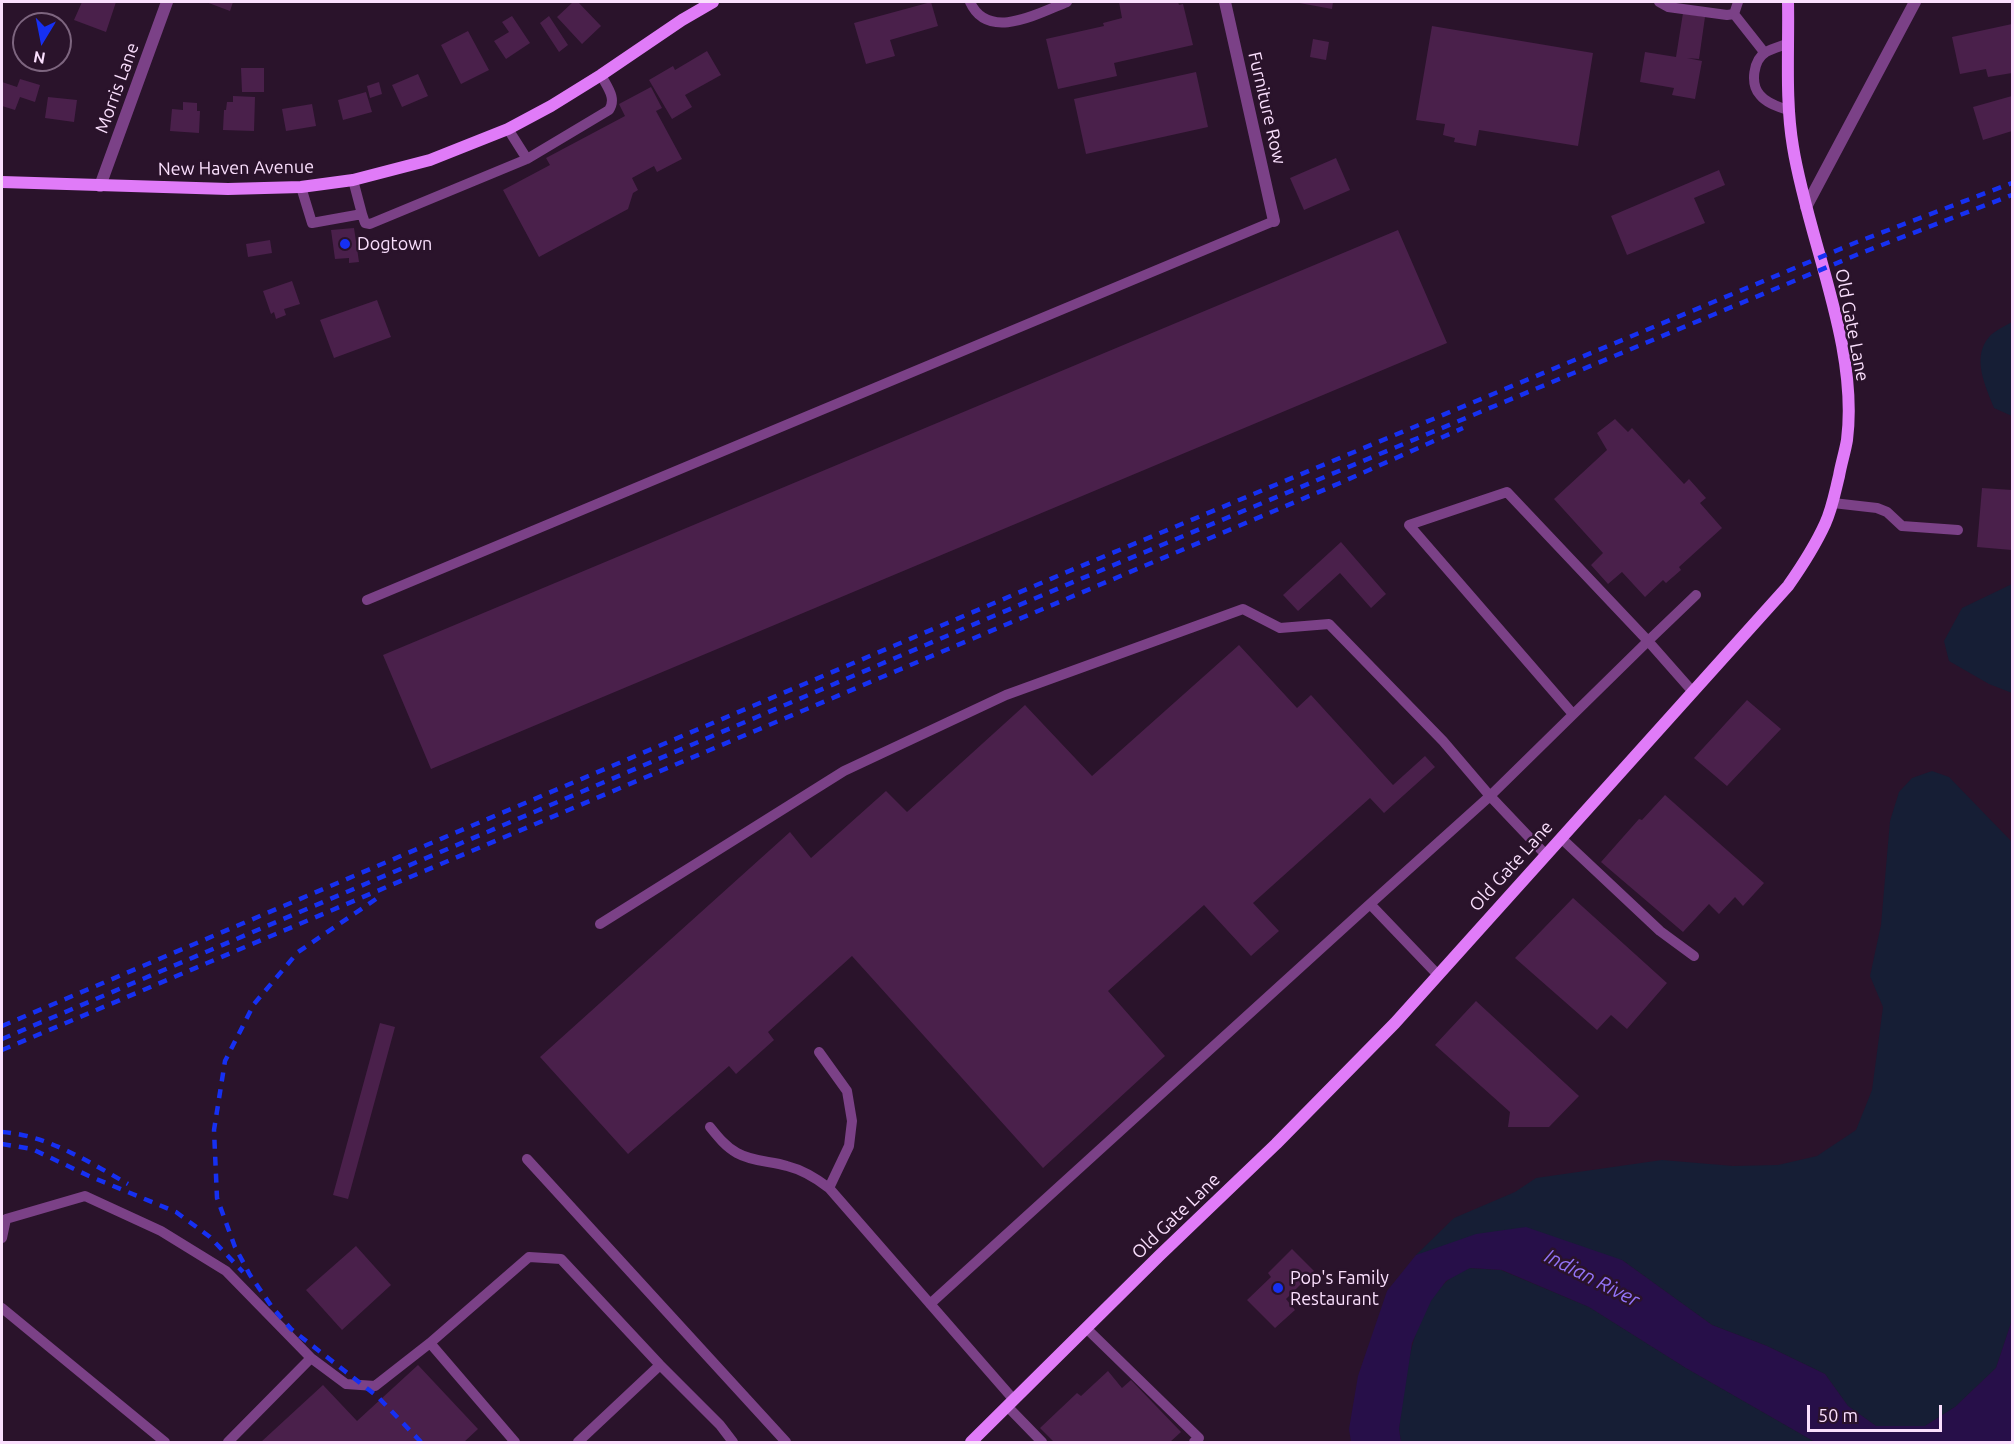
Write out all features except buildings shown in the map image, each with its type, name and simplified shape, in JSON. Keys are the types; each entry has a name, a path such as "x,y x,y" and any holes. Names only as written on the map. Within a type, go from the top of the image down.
{"main road":[{"name":"New Haven Avenue","path":"2,182 228,189 301,187 353,180 430,160 508,129 551,106 713,2"},
{"name":"Old Gate Lane","path":"970,1443 1276,1144 1395,1023 1788,586 1811,552 1827,522 1833,502 1847,440 1848,402 1846,371 1832,300 1806,207 1792,145 1788,2"}],"street":[{"name":"Morris Lane","path":"100,186 167,2"},
{"name":"Furniture Row","path":"1225,2 1275,221"},
{"path":"1806,207 1915,2"}],"lane":[{"path":"972,5 980,16 993,22 1020,21 1067,2"},
{"path":"1659,2 1668,7 1734,14"},
{"path":"1734,14 1738,2"},
{"path":"1734,14 1764,52"},
{"path":"1789,43 1764,52 1755,67 1754,81 1759,94 1768,103 1790,111"},
{"path":"353,180 364,223 370,224 527,159 609,110 612,97 601,75"},
{"path":"508,129 527,159"},
{"path":"301,187 312,223 362,214"},
{"path":"367,600 1275,221"},
{"path":"1572,713 1409,525 1508,492 1693,692"},
{"path":"1833,502 1877,508 1887,512 1902,525 1958,530"},
{"path":"930,1304 1490,796 1572,713 1696,595"},
{"path":"600,924 844,771 1006,695 1243,609 1280,628 1329,624 1443,741 1490,796 1546,855"},
{"path":"1561,838 1660,931 1694,956"},
{"path":"1370,904 1438,975"},
{"path":"819,1052 847,1091 852,1121 849,1146 829,1188"},
{"path":"710,1127 723,1142 738,1153 788,1166 813,1176 829,1188 930,1304 1042,1443"},
{"path":"527,1159 786,1443"},
{"path":"2,1238 6,1219 85,1197 161,1231 226,1271 311,1358 346,1384 375,1386 430,1343 529,1257 561,1258 660,1365 720,1425 733,1443"},
{"path":"2,1308 165,1443"},
{"path":"1086,1328 1196,1440"},
{"path":"430,1343 515,1443"},
{"path":"228,1443 311,1358"},
{"path":"578,1443 660,1365"}],"shaded area":[{"path":"2012,322 2012,416 1994,408 1984,382 1981,354 1989,337"},
{"path":"2012,584 2012,693 1989,684 1949,661 1944,641 1962,608"},
{"path":"1932,771 1949,777 2012,842 2012,1320 1996,1368 1955,1407 1925,1426 1876,1426 1848,1406 1825,1374 1767,1346 1712,1325 1622,1260 1416,1255 1454,1218 1515,1192 1536,1178 1662,1160 1733,1166 1778,1165 1817,1156 1856,1130 1872,1090 1883,1007 1870,976 1881,925 1890,821 1899,792 1912,778"},
{"path":"1469,1268 1501,1270 1589,1307 1686,1368 1815,1442 1401,1442 1399,1429 1403,1392 1411,1351 1424,1313 1434,1296 1448,1280"}],"water":[{"name":"Indian River","path":"1526,1227 1622,1260 1712,1325 1767,1346 1825,1374 1848,1406 1876,1426 1925,1426 1955,1407 1996,1368 2012,1320 2012,1442 1815,1442 1686,1368 1589,1307 1502,1270 1470,1268 1446,1281 1431,1301 1412,1343 1399,1429 1401,1442 1351,1442 1349,1429 1358,1376 1387,1291 1416,1255 1476,1234"}],"railway":[{"path":"2,1026 1074,569 1857,242 2012,183"},
{"path":"2,1039 1078,580 1861,253 2012,195"},
{"path":"2,1050 1340,483 1463,428"},
{"path":"376,899 298,952 254,1004 225,1061 214,1130 217,1198 235,1247 250,1275 272,1307 291,1329 378,1397 421,1442"},
{"path":"2,1132 19,1134 51,1144 128,1184"},
{"path":"2,1144 32,1149 89,1176 176,1212 210,1237 243,1272"}],"place":[{"name":"Dogtown","path":"345,244"},
{"name":"Pop's Family Restaurant","path":"1278,1288"}]}
